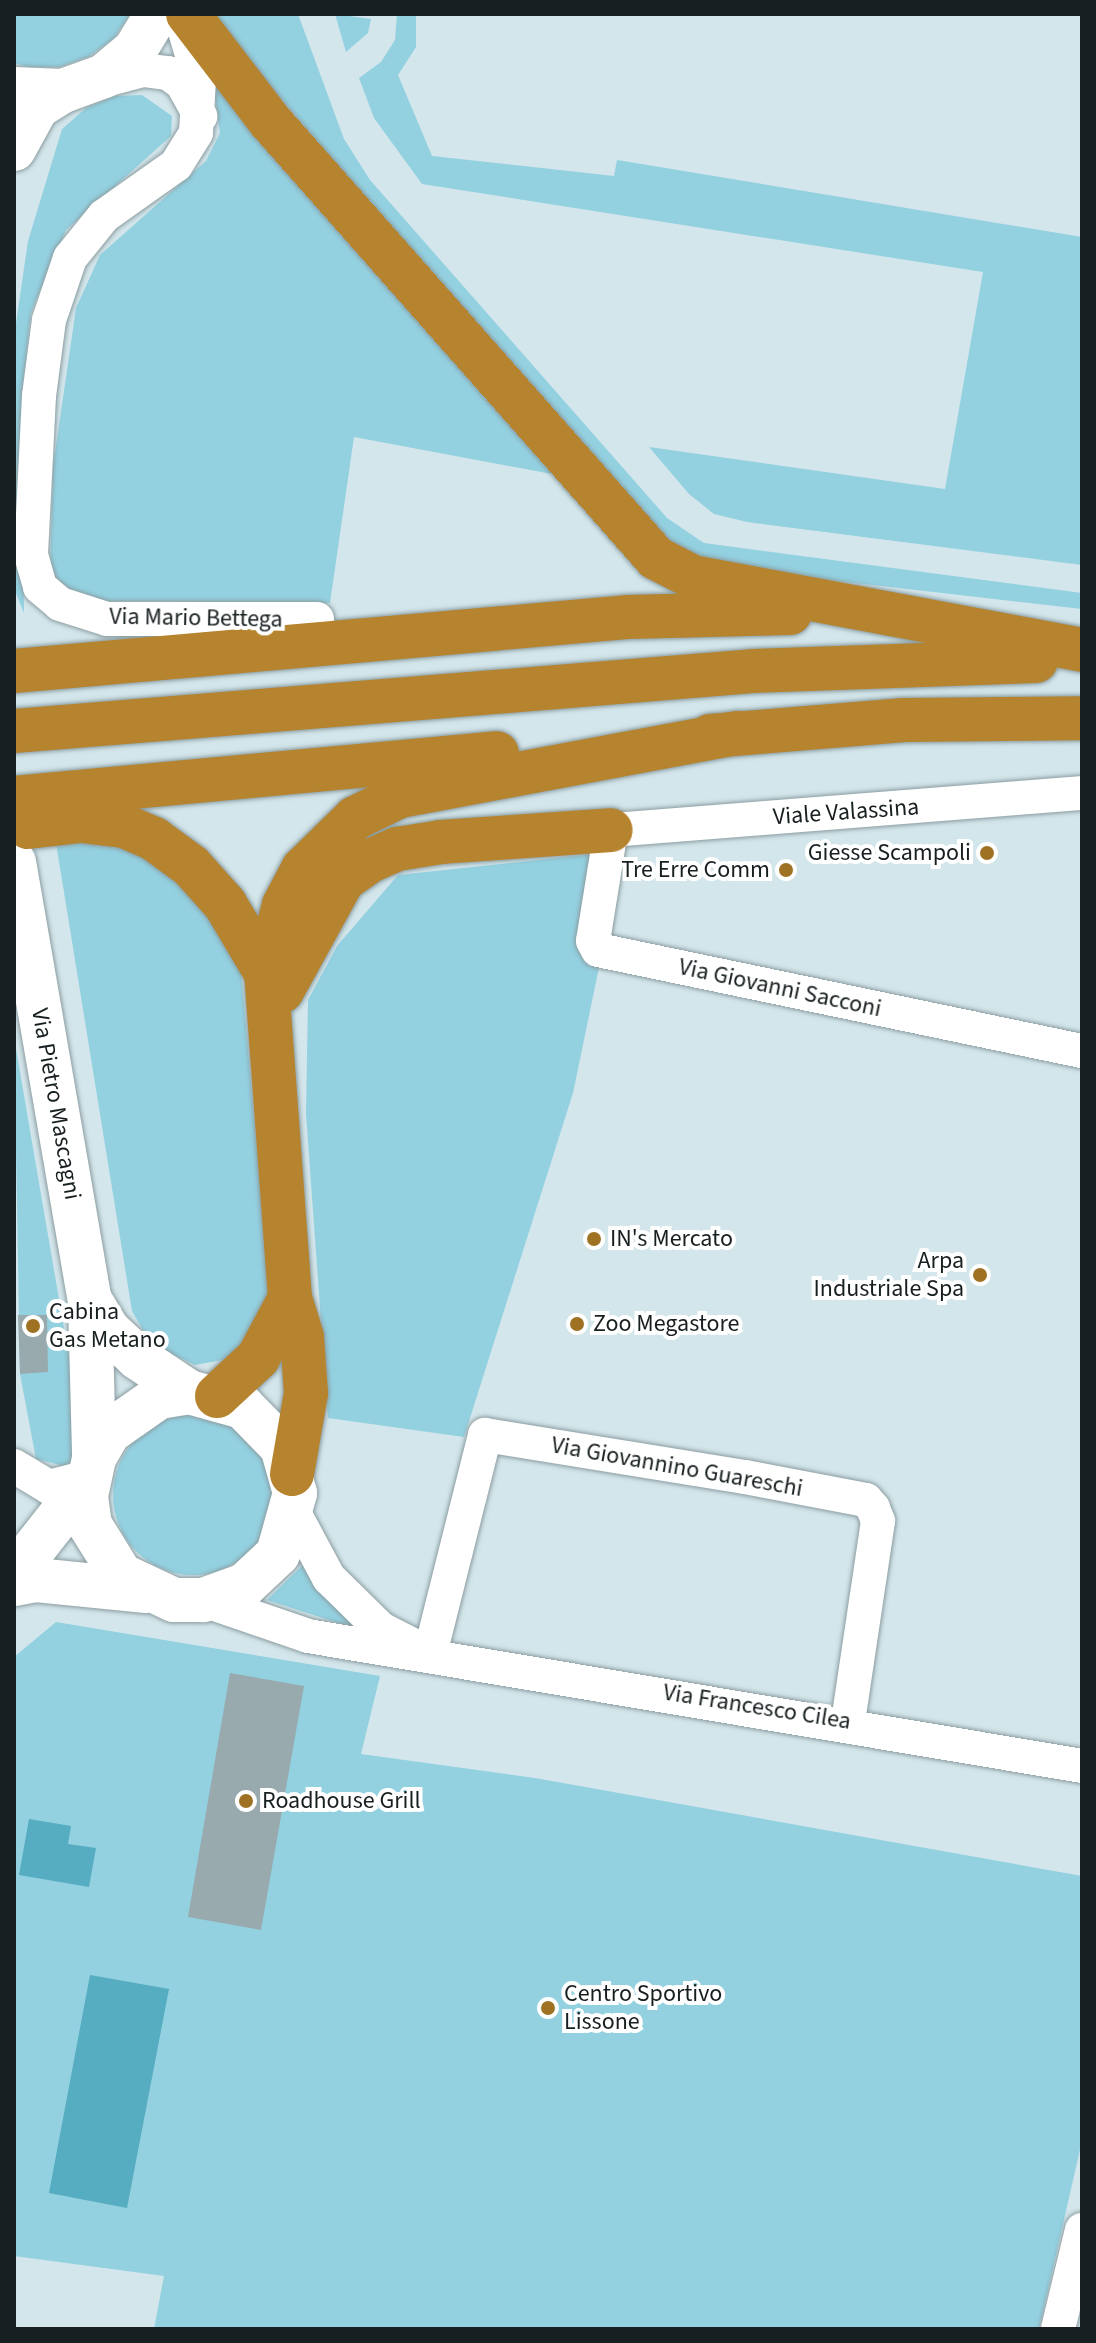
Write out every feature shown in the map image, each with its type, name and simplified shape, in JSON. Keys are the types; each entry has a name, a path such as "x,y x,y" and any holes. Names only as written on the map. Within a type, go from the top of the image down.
{"highway":[{"path":"188,14 269,120 656,558 693,577 864,612 1082,650"},
{"path":"14,671 627,617 864,612"},
{"path":"14,731 753,671 1082,659"},
{"path":"14,798 904,720 1082,718"},
{"path":"293,1493 306,1393 302,1337 290,1298 266,973 284,905 303,869 355,818 400,796 737,733"},
{"path":"14,828 81,821 124,826 154,839 191,866 225,904 266,973"},
{"path":"268,1023 310,930 343,880 370,861 397,849 441,842 611,830"},
{"path":"203,1394 258,1358 290,1298"}],"main road":[{"path":"14,149 37,107 135,50 157,14"},
{"path":"14,89 74,88"},
{"name":"Via Pietro Mascagni","path":"14,862 90,1300 89,1477 102,1552 146,1591"},
{"name":"Via Pietro Mascagni","path":"90,1300 108,1330 203,1394 266,1424 293,1493"},
{"path":"14,1574 89,1477 131,1411 203,1394"},
{"path":"14,1584 36,1580 203,1600 245,1585 263,1571 288,1533 293,1493"}],"street":[{"name":"Via Mario Bettega","path":"179,14 199,79 200,116 191,147 176,165 104,216 70,258 49,320 39,396 31,555 40,587 60,604 107,619 317,619"},
{"path":"74,88 152,69 182,83 200,116"},
{"name":"Viale Valassina","path":"611,830 1082,793"},
{"name":"Via Giovanni Sacconi","path":"611,830 593,941 598,950 1082,1051"},
{"name":"Via Giovannino Guareschi","path":"430,1654 485,1435 745,1477 866,1500 873,1508 878,1521 848,1722"},
{"path":"14,1466 49,1487 89,1477"},
{"name":"Via Francesco Cilea","path":"293,1493 329,1578 381,1629 430,1654"},
{"name":"Via Francesco Cilea","path":"203,1600 308,1636 848,1722 1082,1766"},
{"path":"1058,2329 1082,2230"}],"shaded area":[{"path":"14,14 130,14 113,39 88,57 59,67 28,67 14,63"},
{"path":"209,14 298,14 344,139 370,180 667,518 704,543 1082,593 1082,609 700,565 659,542"},
{"path":"335,14 371,19 368,33 346,52"},
{"path":"397,14 416,14 416,47 398,75 432,156 614,176 617,160 1082,237 1082,565 747,522 714,514 689,494 649,447 945,489 983,272 422,184 374,118 359,78 381,62 395,40"},
{"path":"213,82 552,474 354,437 330,603 102,601 63,588 50,573 53,467 76,308 100,255 206,161 220,133"},
{"path":"142,95 172,116 171,136 66,230 31,312 22,393 24,613 14,588 14,337 28,241 62,129 86,108 115,96"},
{"path":"81,838 126,848 176,877 215,917 241,971 271,1309 228,1359 195,1365 151,1344 132,1311 56,843"},
{"path":"604,853 621,861 573,1093 464,1437 328,1418 306,1114 308,1000 337,946 398,875"},
{"path":"14,1037 82,1433 74,1459 64,1466 36,1459 20,1374"},
{"path":"193,1415 224,1421 250,1438 267,1464 273,1495 267,1526 250,1552 224,1569 193,1575 162,1569 136,1552 119,1526 113,1495 119,1464 136,1438 162,1421"},
{"path":"308,1560 357,1629 267,1600"},
{"name":"Centro Sportivo Lissone","path":"56,1622 380,1676 361,1754 535,1778 1082,1876 1082,2141 1039,2329 154,2329 164,2276 14,2256 14,1657"},
{"path":"29,1819 71,1826 68,1844 96,1848 89,1887 19,1875"},
{"path":"90,1975 169,1989 127,2208 49,2193"}],"building":[{"path":"18,1315 47,1315 48,1372 20,1374"},
{"name":"Roadhouse Grill","path":"230,1673 304,1686 261,1930 188,1917"}],"place":[{"name":"Giesse Scampoli","path":"987,853"},
{"name":"Tre Erre Comm","path":"786,870"},
{"name":"IN's Mercato","path":"594,1239"},
{"name":"Arpa Industriale Spa","path":"980,1275"},
{"name":"Zoo Megastore","path":"577,1324"},
{"name":"Cabina Gas Metano","path":"33,1326"},
{"name":"Roadhouse Grill","path":"246,1801"},
{"name":"Centro Sportivo Lissone","path":"548,2008"}]}
